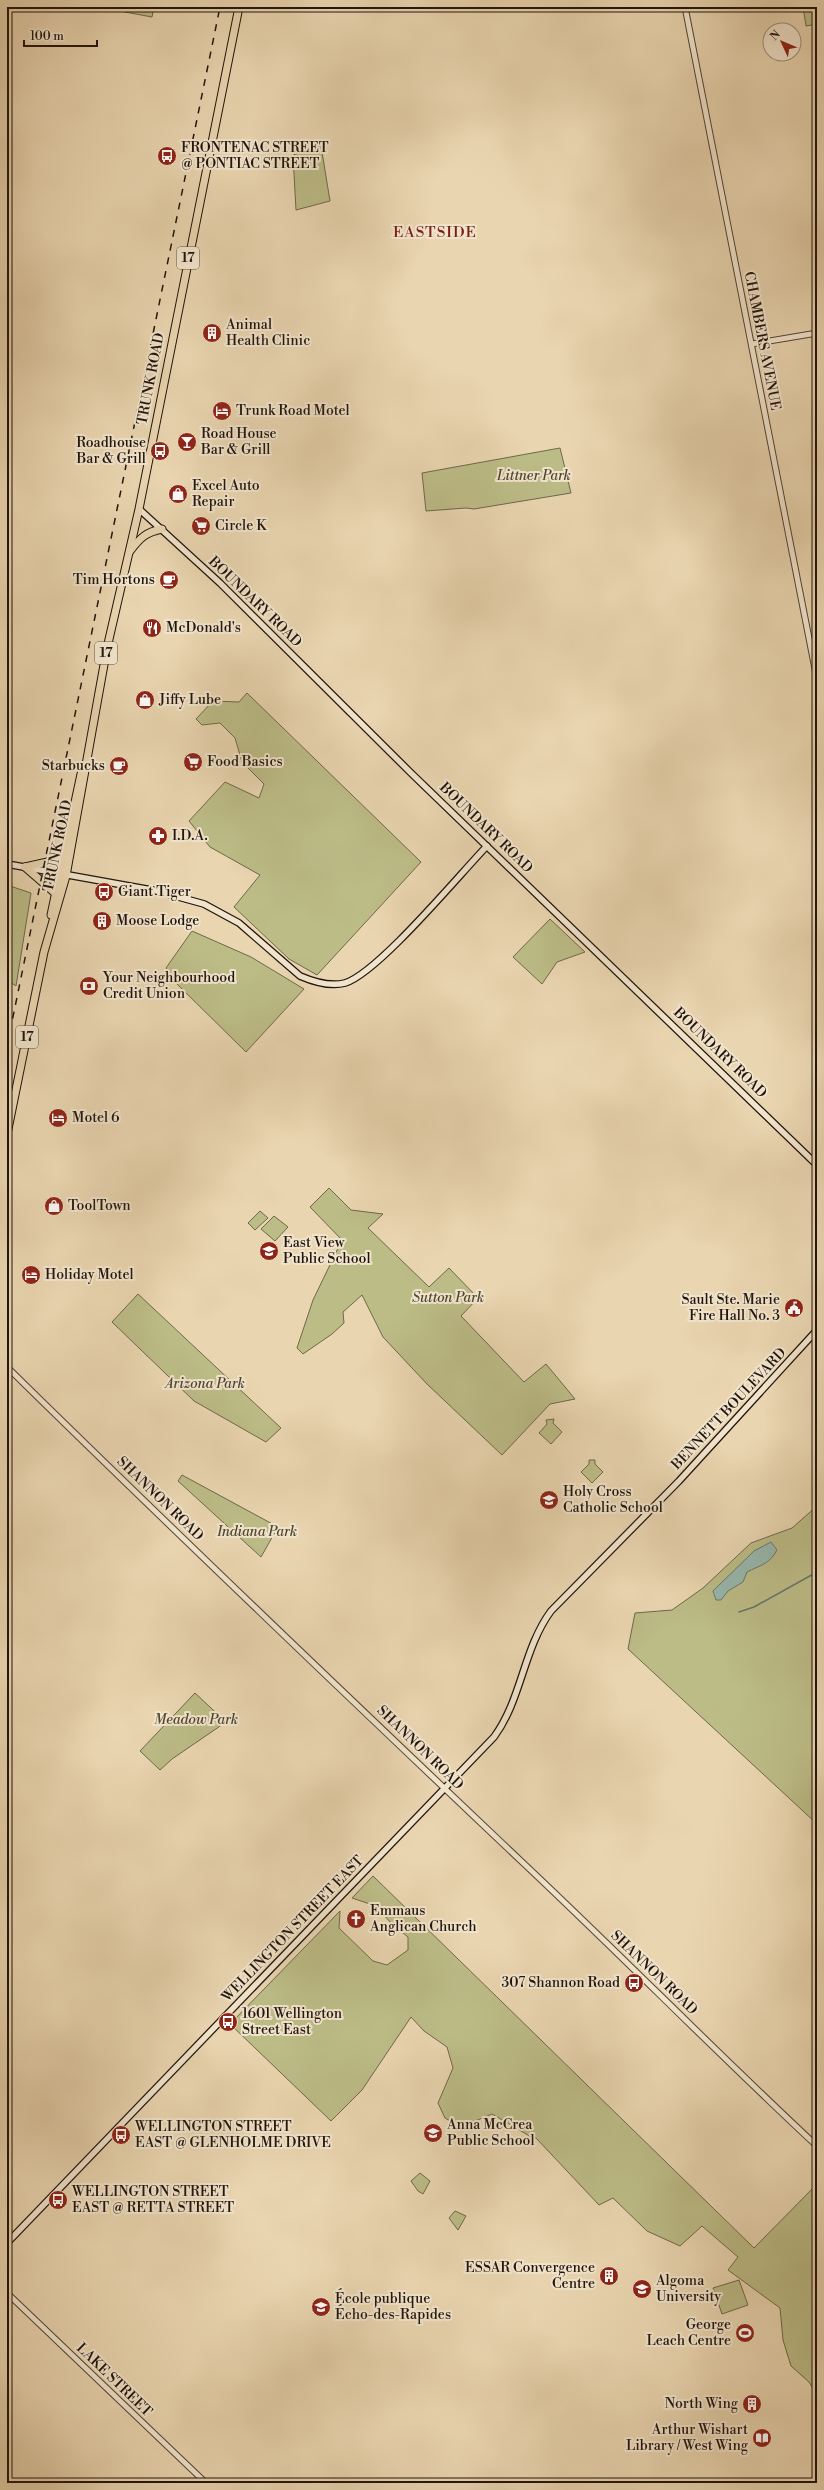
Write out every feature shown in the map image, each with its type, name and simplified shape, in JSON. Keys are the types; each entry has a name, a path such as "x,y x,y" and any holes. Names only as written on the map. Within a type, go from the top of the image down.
{"highway":[{"name":"TRUNK ROAD","path":"7,1134 47,941 63,875 107,648 139,509 239,7"},
{"path":"128,553 145,534 151,530 162,529"},
{"name":"TRUNK ROAD","path":"47,941 55,893 63,875 65,851 77,788 87,755"},
{"path":"25,867 52,862 65,851"},
{"path":"25,867 55,893"}],"main road":[{"name":"BOUNDARY ROAD","path":"139,509 162,529 817,1165"},
{"path":"7,864 157,891 204,904 239,922 300,976 312,981 337,984 356,977 368,970 487,846"},
{"name":"BENNETT BOULEVARD","path":"556,1606 678,1481 817,1330"},
{"name":"WELLINGTON STREET EAST","path":"7,2243 444,1789 502,1726 517,1694 541,1624 556,1606"}],"street":[{"name":"CHAMBERS AVENUE","path":"685,7 817,678"},
{"path":"752,344 817,333"},
{"name":"SHANNON ROAD","path":"7,1367 444,1789 527,1866 721,2056 817,2146"},
{"name":"LAKE STREET","path":"7,2293 206,2483"}],"green space":[{"path":"98,7 154,7 152,17"},
{"path":"803,7 817,7 817,24 806,26"},
{"path":"321,146 330,201 296,210 293,155"},
{"name":"Littner Park","path":"560,448 571,493 474,509 466,508 426,511 422,473"},
{"path":"247,693 421,862 317,975 289,959 234,907 260,875 210,847 189,821 225,782 259,798 264,784 242,762 235,738 220,723 202,725 196,719 213,701 239,702"},
{"path":"7,885 31,893 16,986 7,980"},
{"path":"550,919 585,952 557,962 542,984 513,957"},
{"path":"192,931 251,957 304,989 246,1052 177,984 166,968"},
{"name":"Sutton Park","path":"329,1188 351,1210 383,1214 368,1228 429,1287 449,1268 478,1298 461,1316 524,1382 546,1364 575,1399 550,1404 502,1455 427,1384 383,1337 362,1295 343,1312 344,1323 332,1334 303,1354 297,1348 313,1300 342,1240 310,1207"},
{"path":"260,1211 268,1218 255,1230 248,1223"},
{"path":"274,1216 288,1227 275,1241 261,1229"},
{"name":"Arizona Park","path":"138,1294 281,1428 266,1442 194,1401 112,1322"},
{"path":"554,1419 553,1423 562,1432 551,1444 539,1433 547,1424 546,1420"},
{"path":"589,1460 595,1460 595,1464 603,1472 592,1483 581,1472 589,1464"},
{"name":"Indiana Park","path":"182,1475 278,1527 261,1557 178,1481"},
{"path":"817,1506 817,1824 628,1649 635,1613 672,1610 703,1588 751,1543 792,1528"},
{"name":"Meadow Park","path":"195,1693 226,1722 172,1759 160,1770 140,1751"},
{"path":"373,1876 754,2248 817,2184 817,2395 809,2382 791,2366 783,2340 780,2308 728,2270 738,2257 702,2226 680,2246 647,2231 613,2198 599,2205 536,2138 533,2138 492,2114 461,2127 445,2118 438,2103 453,2068 447,2047 424,2031 411,2017 362,2090 331,2121 230,2024 340,1911 339,1928 373,1961 387,1965 408,1950 408,1937 391,1923 376,1906 352,1898"},
{"path":"420,2173 430,2181 423,2194 418,2191 411,2181"},
{"path":"455,2211 466,2216 458,2230 449,2218"},
{"path":"739,2280 748,2305 722,2314 713,2288"}],"water":[{"path":"771,1542 777,1550 771,1559 747,1572 743,1582 728,1591 721,1600 716,1600 713,1591 754,1551"}],"waterway":[{"path":"739,1612 754,1607 817,1572"}],"railway":[{"path":"7,1046 220,7"},
{"path":"7,996 10,1016"}],"place":[{"name":"FRONTENAC STREET @ PONTIAC STREET","path":"167,156"},
{"name":"Animal Health Clinic","path":"212,333"},
{"name":"Trunk Road Motel","path":"222,411"},
{"name":"Road House Bar & Grill","path":"187,442"},
{"name":"Roadhouse Bar & Grill","path":"160,451"},
{"name":"Excel Auto Repair","path":"178,494"},
{"name":"Circle K","path":"201,526"},
{"name":"Tim Hortons","path":"169,580"},
{"name":"McDonald's","path":"152,628"},
{"name":"Jiffy Lube","path":"145,700"},
{"name":"Food Basics","path":"193,762"},
{"name":"Starbucks","path":"119,766"},
{"name":"I.D.A.","path":"158,836"},
{"name":"Giant Tiger","path":"104,892"},
{"name":"Moose Lodge","path":"102,921"},
{"name":"Your Neighbourhood Credit Union","path":"89,986"},
{"name":"Motel 6","path":"58,1118"},
{"name":"ToolTown","path":"54,1206"},
{"name":"East View Public School","path":"269,1251"},
{"name":"Holiday Motel","path":"31,1275"},
{"name":"Sault Ste. Marie Fire Hall No. 3","path":"794,1308"},
{"name":"Holy Cross Catholic School","path":"549,1500"},
{"name":"Emmaus Anglican Church","path":"356,1919"},
{"name":"307 Shannon Road","path":"634,1983"},
{"name":"1601 Wellington Street East","path":"228,2022"},
{"name":"Anna McCrea Public School","path":"433,2133"},
{"name":"WELLINGTON STREET EAST @ GLENHOLME DRIVE","path":"121,2135"},
{"name":"WELLINGTON STREET EAST @ RETTA STREET","path":"58,2200"},
{"name":"ESSAR Convergence Centre","path":"609,2276"},
{"name":"Algoma University","path":"642,2289"},
{"name":"École publique Écho-des-Rapides","path":"321,2307"},
{"name":"George Leach Centre","path":"745,2333"},
{"name":"North Wing","path":"752,2404"},
{"name":"Arthur Wishart Library / West Wing","path":"762,2438"}],"district":[{"name":"EASTSIDE","path":"435,232"}]}
